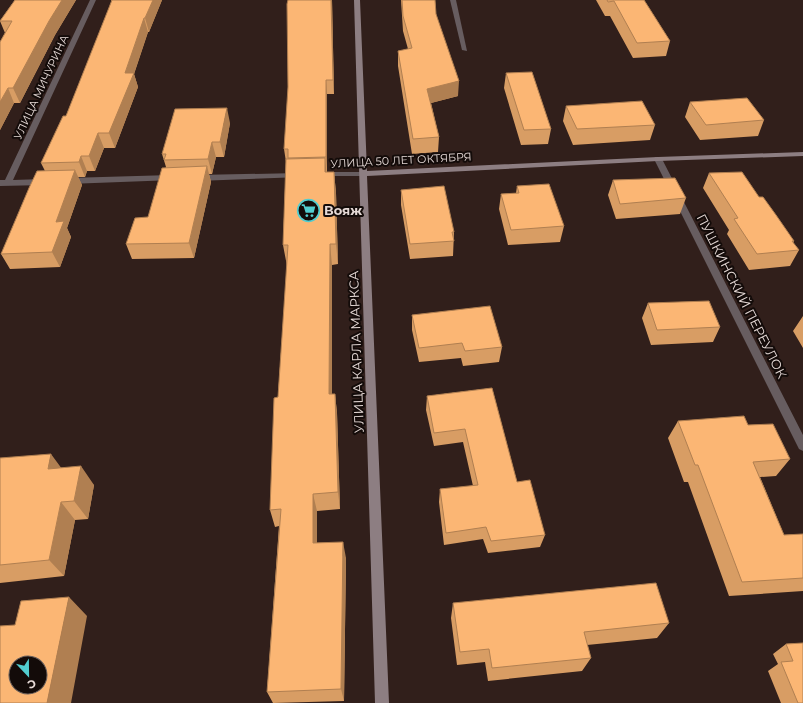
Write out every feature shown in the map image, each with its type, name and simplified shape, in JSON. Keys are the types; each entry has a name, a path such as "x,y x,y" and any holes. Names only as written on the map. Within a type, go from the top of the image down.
{"main road":[{"name":"УЛИЦА КАРЛА МАРКСА","path":"357,0 382,703"},
{"name":"УЛИЦА 50 ЛЕТ ОКТЯБРЯ","path":"363,174 658,159 803,154"}],"street":[{"name":"УЛИЦА МИЧУРИНА","path":"4,183 93,0"},
{"path":"453,0 465,50"},
{"name":"ПУШКИНСКИЙ ПЕРЕУЛОК","path":"658,159 803,446"},
{"name":"УЛИЦА 50 ЛЕТ ОКТЯБРЯ","path":"4,183 363,174"}],"building":[{"path":"15,0 62,0 13,88 8,88 0,102 0,42 12,21 0,21"},
{"path":"112,0 153,0 144,18 125,73 134,73 109,133 98,133 89,156 81,156 79,162 41,163 63,116 66,116"},
{"path":"288,0 331,0 333,80 326,80 326,157 288,158 288,149 284,149 288,87"},
{"path":"402,0 435,0 436,14 459,81 427,89 439,137 413,139 398,51 412,48 403,16"},
{"path":"607,0 644,0 670,41 637,43 614,1 608,2"},
{"path":"532,72 551,129 524,130 506,73"},
{"path":"747,98 764,120 706,125 690,102"},
{"path":"642,101 655,125 577,129 566,106"},
{"path":"227,108 220,142 212,142 208,159 164,160 166,154 162,154 175,109"},
{"path":"325,158 325,172 334,172 336,244 330,244 329,394 335,394 338,492 313,494 313,543 343,542 341,689 267,692 281,509 270,510 274,398 278,397 288,245 283,245 286,159"},
{"path":"207,166 189,243 126,244 135,218 148,217 162,168"},
{"path":"75,170 56,222 64,221 52,252 1,254 37,171"},
{"path":"742,172 759,197 763,197 799,250 757,254 734,219 738,218 709,173"},
{"path":"675,178 686,198 620,204 613,180"},
{"path":"549,184 564,226 511,230 501,194 519,193 517,186"},
{"path":"444,186 454,232 452,232 454,241 410,244 401,190"},
{"path":"709,301 720,327 657,330 648,303"},
{"path":"490,306 502,347 465,351 462,343 419,348 412,315"},
{"path":"492,388 517,482 530,480 545,535 491,541 486,527 446,533 440,489 478,485 465,429 434,433 427,396"},
{"path":"744,416 748,425 773,424 790,459 753,462 784,535 803,534 803,578 742,582 698,465 695,465 678,421"},
{"path":"51,454 48,469 81,466 74,501 61,502 49,560 0,565 0,458"},
{"path":"656,583 669,623 584,632 591,658 492,668 489,649 460,652 453,603"},
{"path":"69,597 47,703 0,703 0,626 15,625 21,601"},
{"path":"803,643 803,703 798,703 781,662 793,661 786,644"}],"place":[{"name":"Вояж","path":"308,210"}]}
